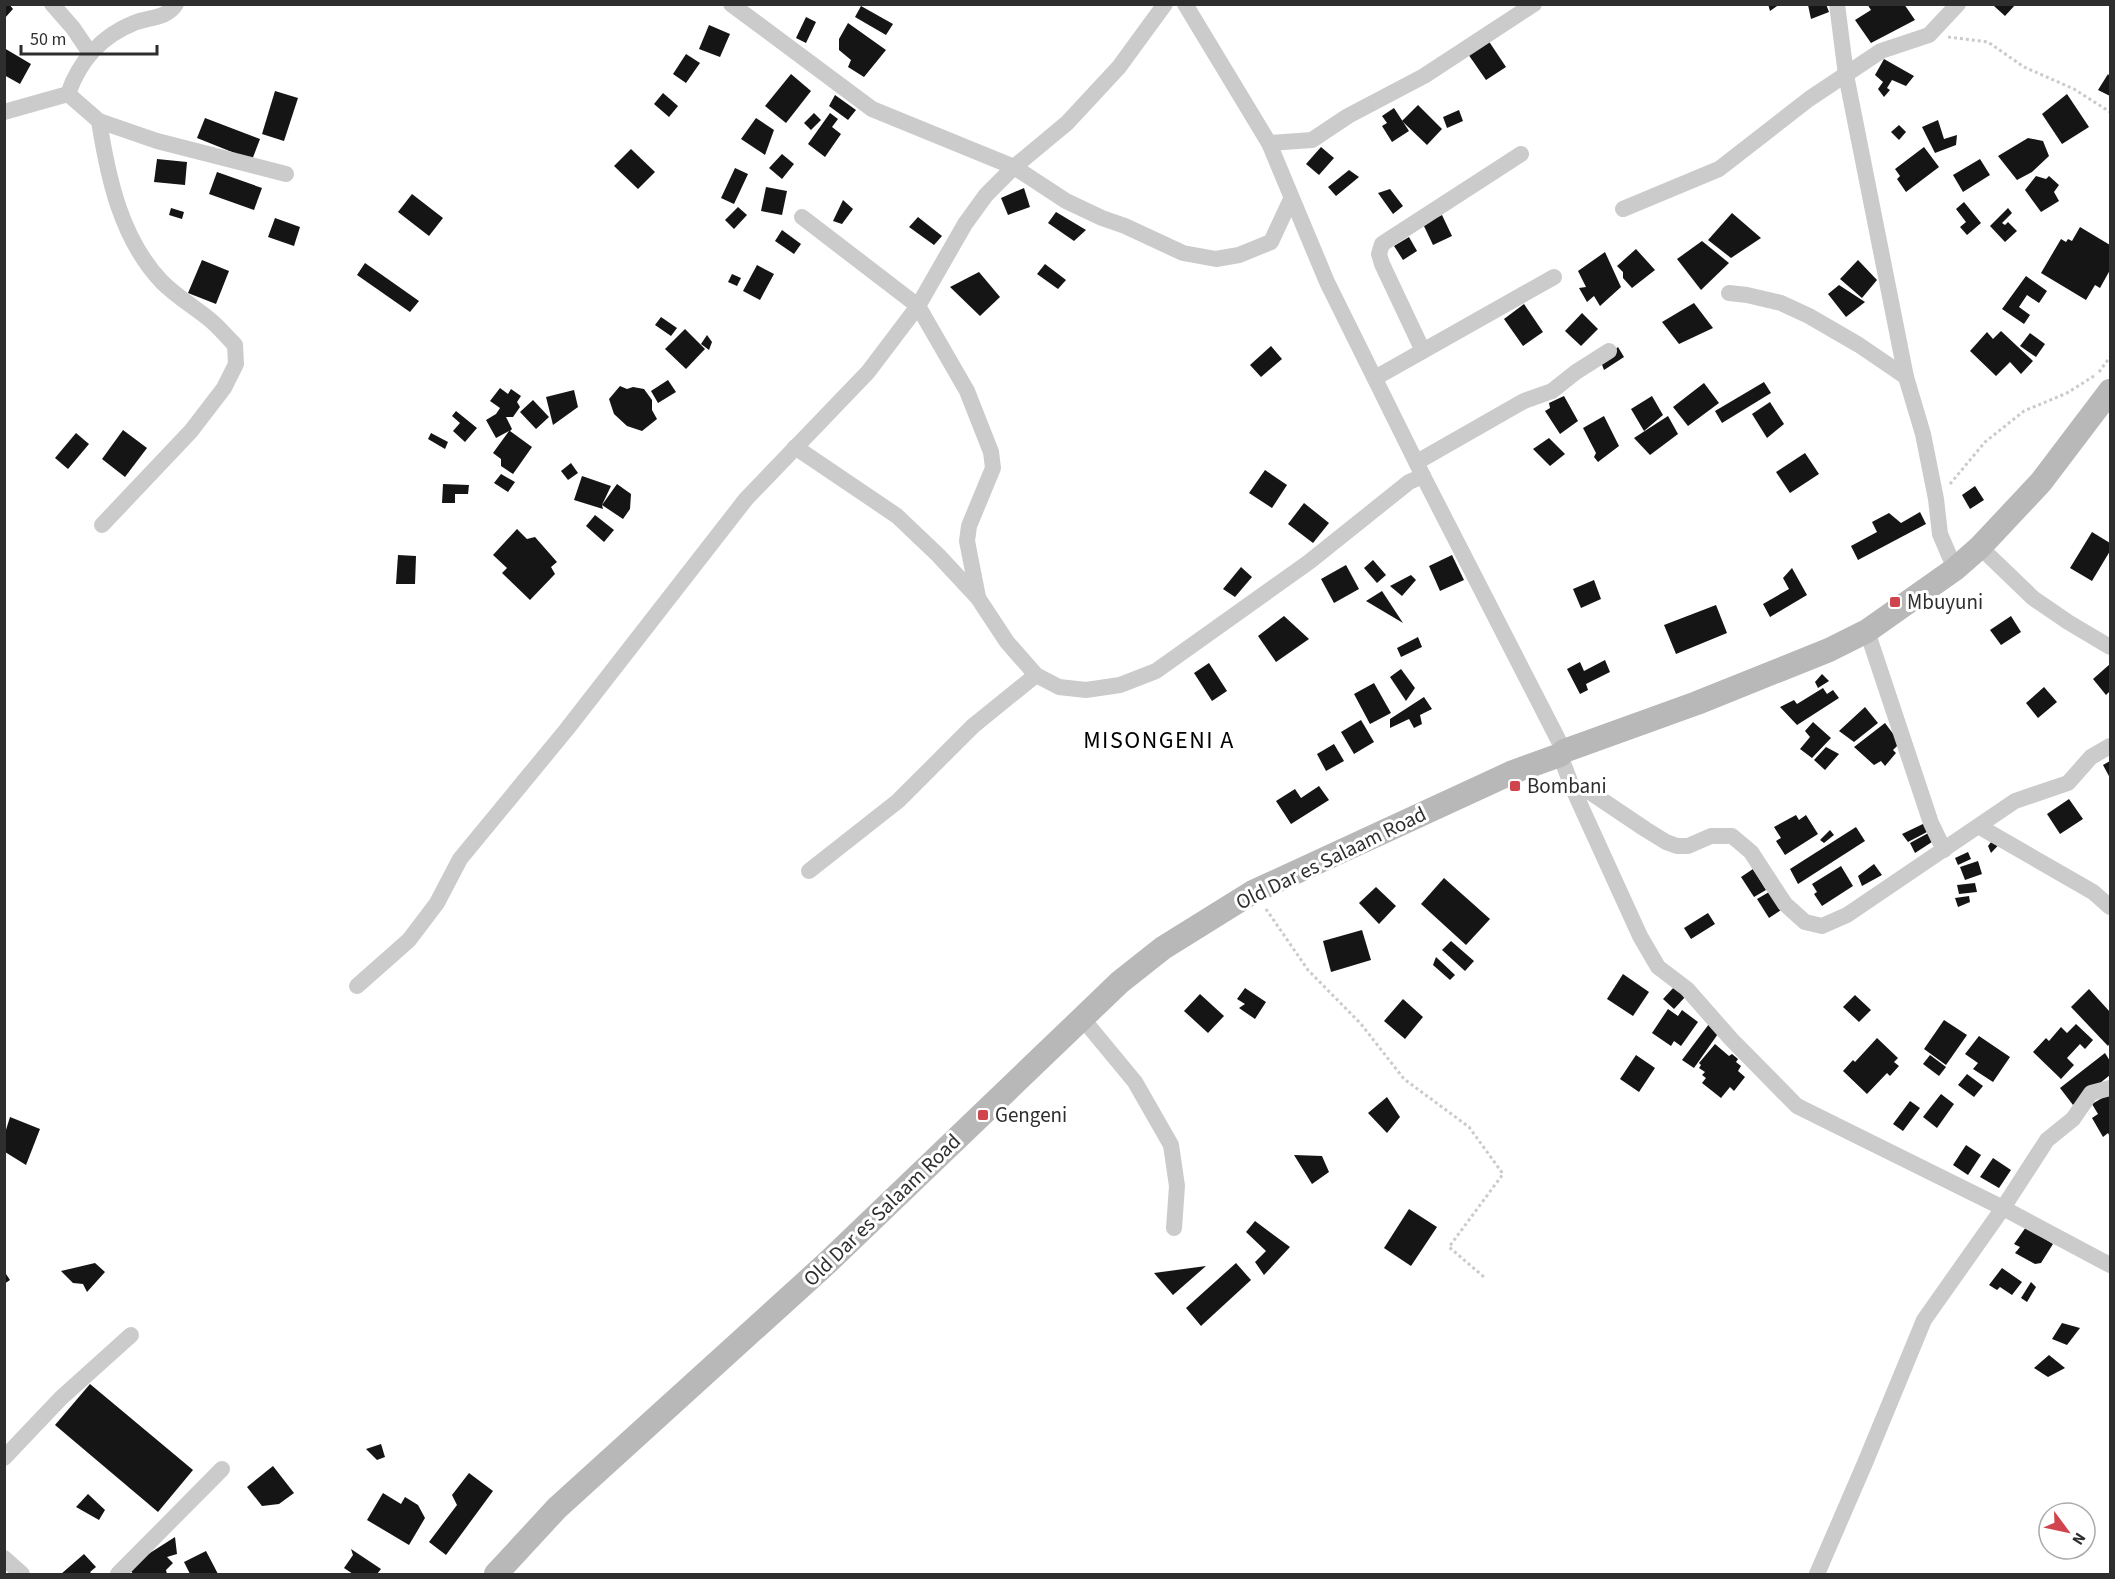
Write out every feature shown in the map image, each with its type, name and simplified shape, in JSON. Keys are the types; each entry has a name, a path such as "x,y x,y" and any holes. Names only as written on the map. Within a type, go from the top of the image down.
{"street":[{"path":"52,4 73,28 90,53"},
{"path":"68,94 75,74 90,53 112,34 134,23 172,11 176,4"},
{"path":"731,4 872,109 1014,167 1066,201 1183,253 1216,259 1239,255 1271,242 1291,199"},
{"path":"357,986 409,940 437,903 460,859 567,729 746,499 868,372 918,306 964,224 986,195 1014,167 1067,123 1119,67 1165,4"},
{"path":"1185,4 1269,143 1327,282 1562,753 1573,789 1640,936 1658,967 1687,989 1731,1039 1797,1106 2003,1208 2110,1265"},
{"path":"1269,143 1312,140 1348,116 1424,76 1534,4"},
{"path":"1837,4 1846,75 1906,377 1923,434 1936,499 1940,534 1956,570"},
{"path":"1623,209 1719,169 1809,99 1881,51 1929,35 1958,4"},
{"path":"4,112 68,94"},
{"path":"68,94 99,121 157,141 286,174"},
{"path":"99,121 106,167 135,248 162,283 211,321 236,345 236,364 224,388 191,431 102,525"},
{"path":"1423,351 1382,264 1379,254 1382,244 1521,154"},
{"path":"802,217 918,306 967,391 991,452 993,468 969,526 967,541 978,598"},
{"path":"1375,378 1554,277"},
{"path":"1730,293 1790,307 1860,345 1906,377"},
{"path":"795,447 897,516 978,598 1007,642 1036,675 1059,687 1086,690 1120,685 1156,670 1309,562 1409,482 1420,469 1524,401 1552,391 1609,351"},
{"name":"Old Dar es Salaam Road","path":"496,1575 557,1508 827,1263 1120,982 1163,948 1254,892 1513,772 1697,703 1867,632 1956,570 1980,547 2041,482 2110,391"},
{"path":"1980,547 2033,598 2110,647"},
{"path":"1867,632 1931,823 1944,850"},
{"path":"809,871 898,801 973,726 1036,675"},
{"path":"1573,789 1590,792 1645,829 1677,846 1688,846 1711,836 1732,836 1751,852 1785,904 1805,922 1822,926 1847,915 1980,827 2015,801 2068,783 2091,757 2110,746"},
{"path":"1980,827 2093,892 2110,907"},
{"path":"1082,1018 1135,1082 1171,1145 1177,1186 1174,1228"},
{"path":"1817,1575 1866,1463 1924,1320 2048,1140 2073,1119 2091,1093 2110,1088"},
{"path":"4,1458 61,1398 131,1335"},
{"path":"118,1575 222,1469"},
{"path":"4,1558 22,1575"}],"path":[{"path":"1929,35 1988,42 2024,67 2074,89 2110,112"},
{"path":"1936,499 1985,442 2024,411 2067,393 2096,375 2110,357"},
{"path":"1254,892 1308,970 1361,1024 1404,1079 1469,1127 1503,1174 1449,1247 1484,1277"}],"building":[{"path":"4,4 9,4 13,9 4,19"},
{"path":"1768,4 1780,4 1770,11"},
{"path":"1826,4 1829,12 1811,19 1808,5"},
{"path":"1867,4 1904,4 1915,20 1871,43 1855,20 1871,10"},
{"path":"1995,4 2016,4 2005,16 1994,6"},
{"path":"861,6 893,24 886,35 855,17"},
{"path":"806,17 816,22 806,43 796,38"},
{"path":"848,23 886,50 864,77 848,67 851,60 839,50 839,39"},
{"path":"709,25 730,34 720,57 699,49"},
{"path":"1488,40 1506,67 1486,80 1468,54"},
{"path":"4,48 31,64 20,84 4,75"},
{"path":"686,54 700,63 686,83 673,74"},
{"path":"1884,59 1914,76 1906,86 1892,80 1887,88 1890,90 1884,97 1878,89 1883,82 1875,75"},
{"path":"791,74 811,91 786,123 765,106"},
{"path":"2108,74 2110,77 2110,96 2098,90"},
{"path":"275,91 298,98 284,141 262,134"},
{"path":"663,93 678,106 669,117 654,104"},
{"path":"2067,94 2089,127 2062,144 2042,114"},
{"path":"835,95 856,110 848,120 829,106"},
{"path":"1418,105 1442,129 1427,145 1402,121"},
{"path":"1394,108 1409,131 1392,142 1382,126 1387,123 1382,116"},
{"path":"1459,110 1463,121 1447,128 1443,117"},
{"path":"814,113 821,120 811,130 804,123"},
{"path":"830,113 838,119 832,127 841,134 825,157 808,144"},
{"path":"205,118 260,139 252,160 197,138"},
{"path":"756,118 774,130 765,155 741,139"},
{"path":"1938,120 1944,139 1957,135 1956,145 1935,153 1922,127"},
{"path":"1899,125 1906,132 1899,140 1891,132"},
{"path":"2028,138 2043,141 2049,156 2032,172 2017,180 1998,156"},
{"path":"1321,147 1334,158 1319,175 1306,164"},
{"path":"1924,147 1939,167 1906,192 1897,179 1900,176 1895,169"},
{"path":"631,149 655,172 638,189 614,166"},
{"path":"782,154 794,164 782,179 769,168"},
{"path":"157,159 187,162 185,185 154,182"},
{"path":"1980,159 1990,175 1963,192 1953,175"},
{"path":"735,168 748,174 734,204 721,198"},
{"path":"1349,170 1359,177 1336,196 1328,187"},
{"path":"217,172 262,188 254,210 209,194"},
{"path":"2036,176 2046,179 2049,176 2059,185 2054,192 2059,201 2041,212 2025,190"},
{"path":"766,187 787,191 782,215 761,211"},
{"path":"1024,188 1030,207 1008,215 1001,198"},
{"path":"1390,189 1403,206 1393,214 1378,193"},
{"path":"412,194 443,218 429,236 398,212"},
{"path":"843,200 853,209 842,224 833,221"},
{"path":"1964,202 1981,223 1967,235 1960,227 1966,222 1956,209"},
{"path":"738,207 747,215 734,229 725,220"},
{"path":"171,208 184,212 182,219 169,215"},
{"path":"2008,208 2012,213 2002,223 2005,225 2008,222 2017,231 2005,242 1990,226"},
{"path":"1056,212 1086,230 1074,241 1048,223"},
{"path":"1732,213 1761,238 1731,258 1708,240"},
{"path":"1442,215 1452,236 1433,245 1423,224"},
{"path":"918,217 942,236 934,245 909,227"},
{"path":"275,218 300,227 294,246 268,237"},
{"path":"2080,227 2110,245 2110,270 2100,288 2095,285 2086,300 2041,273 2061,239 2066,242 2068,239 2072,241"},
{"path":"782,230 801,244 794,254 775,241"},
{"path":"1409,237 1417,251 1403,260 1394,246"},
{"path":"1702,241 1729,263 1701,290 1677,259"},
{"path":"1636,249 1655,270 1632,288 1623,278 1623,272 1617,266"},
{"path":"1605,252 1621,287 1600,306 1594,296 1587,302 1579,288 1586,287 1578,271"},
{"path":"202,260 229,271 216,304 188,293"},
{"path":"1858,260 1877,280 1862,298 1840,279"},
{"path":"365,263 419,301 410,312 357,275"},
{"path":"1045,264 1066,280 1058,289 1037,274"},
{"path":"757,265 774,274 760,300 743,291"},
{"path":"979,272 1000,297 980,316 950,287"},
{"path":"732,274 741,278 737,286 728,282"},
{"path":"2026,276 2047,291 2039,303 2027,295 2019,307 2030,315 2024,324 2002,309"},
{"path":"1839,285 1865,302 1846,317 1828,294"},
{"path":"1694,303 1713,328 1679,344 1662,322"},
{"path":"1524,304 1543,332 1523,346 1504,319"},
{"path":"1582,313 1598,329 1581,346 1565,331"},
{"path":"661,317 677,328 671,336 655,325"},
{"path":"685,329 705,349 686,369 665,349"},
{"path":"2001,331 2033,361 2021,374 2010,362 1996,376 1970,351 1987,332 1993,339"},
{"path":"2030,333 2045,344 2036,357 2020,346"},
{"path":"707,335 712,342 709,350 701,344"},
{"path":"1271,346 1282,359 1261,377 1250,365"},
{"path":"1618,347 1624,357 1604,370 1601,362"},
{"path":"668,380 676,392 658,403 651,391"},
{"path":"1764,382 1771,393 1722,423 1715,411"},
{"path":"1704,383 1719,403 1688,426 1673,407"},
{"path":"620,386 627,389 633,387 644,389 652,400 652,410 657,419 642,431 627,426 614,414 609,399"},
{"path":"500,388 508,394 511,389 521,396 517,402 520,407 513,417 506,417 512,429 510,431 532,447 513,474 501,466 501,459 493,453 509,431 496,438 486,420 496,414 500,408 490,401"},
{"path":"574,390 578,407 553,425 546,397"},
{"path":"1564,396 1578,421 1560,434 1545,411 1550,408 1549,403"},
{"path":"1652,396 1663,415 1644,431 1631,409"},
{"path":"533,400 549,417 536,429 520,412"},
{"path":"1770,402 1784,424 1767,438 1752,414"},
{"path":"456,411 477,428 465,442 453,431 460,423 452,416"},
{"path":"1604,416 1619,446 1598,462 1594,457 1596,453 1583,428"},
{"path":"1668,416 1678,434 1650,455 1634,438"},
{"path":"123,430 147,448 125,477 102,459"},
{"path":"76,433 89,444 68,469 55,458"},
{"path":"431,433 448,442 445,449 428,439"},
{"path":"1549,438 1565,454 1550,466 1533,449"},
{"path":"1805,453 1819,474 1790,493 1776,472"},
{"path":"571,463 578,473 568,480 561,471"},
{"path":"1265,470 1287,485 1272,508 1249,493"},
{"path":"501,474 515,482 508,492 494,483"},
{"path":"582,476 611,486 602,505 603,509 574,500"},
{"path":"443,484 469,485 468,494 455,494 455,503 442,503"},
{"path":"617,484 631,494 630,509 623,519 602,505"},
{"path":"1975,486 1984,500 1970,509 1962,495"},
{"path":"1304,503 1329,523 1313,543 1288,524"},
{"path":"1920,512 1926,524 1858,560 1851,546 1877,532 1872,522 1889,513 1901,523"},
{"path":"595,515 614,530 604,542 586,526"},
{"path":"517,529 527,539 535,537 557,562 551,567 555,574 530,600 502,573 507,568 493,555"},
{"path":"2092,532 2110,543 2110,551 2092,581 2070,568"},
{"path":"398,555 416,556 415,584 396,584"},
{"path":"1452,555 1464,580 1440,591 1429,566"},
{"path":"1373,560 1386,575 1377,583 1364,568"},
{"path":"1346,565 1359,589 1334,603 1321,579"},
{"path":"1241,567 1252,577 1235,597 1223,589"},
{"path":"1792,568 1807,595 1770,617 1763,604 1789,589 1783,578"},
{"path":"1411,575 1416,580 1402,596 1390,586"},
{"path":"1594,580 1601,599 1581,608 1573,589"},
{"path":"1382,591 1403,623 1366,601"},
{"path":"1716,605 1727,633 1676,654 1664,625"},
{"path":"1284,616 1309,639 1276,662 1258,636"},
{"path":"2011,616 2021,632 2001,645 1990,630"},
{"path":"1418,637 1422,647 1401,657 1397,648"},
{"path":"1605,660 1610,672 1586,684 1588,690 1580,694 1567,669 1580,662 1584,671"},
{"path":"1209,663 1227,691 1212,701 1194,673"},
{"path":"2110,664 2110,691 2106,695 2093,679"},
{"path":"1401,669 1415,688 1406,701 1390,677"},
{"path":"1822,674 1829,681 1818,688 1815,682"},
{"path":"1374,683 1391,713 1370,724 1354,694"},
{"path":"2044,687 2057,702 2038,718 2026,703"},
{"path":"1823,688 1827,694 1833,690 1839,698 1797,725 1780,707 1794,700 1797,704"},
{"path":"1424,697 1432,709 1420,715 1422,724 1414,728 1409,719 1390,728 1390,719"},
{"path":"1865,707 1878,723 1854,742 1839,731"},
{"path":"1361,720 1374,742 1354,754 1341,732"},
{"path":"1813,722 1831,738 1812,758 1800,749 1810,737 1805,731"},
{"path":"1885,723 1900,743 1893,750 1896,753 1885,766 1881,761 1874,765 1854,747"},
{"path":"1334,744 1344,761 1326,771 1317,754"},
{"path":"1826,747 1839,754 1825,770 1814,760"},
{"path":"2110,761 2110,778 2103,765"},
{"path":"1319,786 1329,800 1291,824 1276,801 1295,789 1301,798"},
{"path":"2069,799 2083,819 2060,834 2047,814"},
{"path":"1796,815 1799,820 1806,815 1818,834 1785,855 1776,841 1781,838 1774,827"},
{"path":"1925,823 1927,832 1908,842 1902,834"},
{"path":"1856,827 1865,841 1798,884 1790,869"},
{"path":"1830,830 1834,835 1824,843 1820,840"},
{"path":"1932,831 1935,840 1915,853 1910,843"},
{"path":"1999,832 2005,838 1991,853 1988,846"},
{"path":"1968,852 1971,859 1958,865 1955,858"},
{"path":"1978,861 1982,874 1965,880 1960,867"},
{"path":"1874,864 1882,875 1862,886 1858,876"},
{"path":"1841,866 1853,886 1822,906 1814,894 1817,892 1812,884"},
{"path":"1753,869 1766,890 1754,897 1741,877"},
{"path":"1444,878 1490,919 1466,945 1421,904"},
{"path":"1975,883 1977,892 1959,894 1957,885"},
{"path":"1376,887 1396,906 1379,924 1359,903"},
{"path":"1769,892 1781,910 1769,918 1757,899"},
{"path":"1969,896 1970,902 1958,907 1955,898"},
{"path":"1708,913 1715,924 1691,939 1684,928"},
{"path":"1362,930 1371,960 1331,972 1323,941"},
{"path":"1451,941 1474,961 1465,971 1442,950"},
{"path":"1436,957 1455,975 1450,980 1433,965"},
{"path":"1623,974 1649,992 1633,1016 1607,999"},
{"path":"1675,986 1686,996 1674,1009 1663,999"},
{"path":"1245,988 1266,1002 1255,1019 1239,1008 1245,1004 1237,999"},
{"path":"2089,989 2110,1012 2110,1043 2108,1046 2071,1007"},
{"path":"1200,994 1224,1016 1208,1033 1184,1011"},
{"path":"1855,995 1871,1010 1859,1022 1843,1007"},
{"path":"1403,999 1423,1017 1405,1039 1384,1021"},
{"path":"1668,1009 1678,1016 1682,1010 1698,1022 1681,1046 1674,1041 1671,1046 1652,1033"},
{"path":"1944,1020 1967,1035 1946,1065 1924,1049"},
{"path":"1709,1024 1720,1031 1694,1068 1682,1060"},
{"path":"2076,1024 2093,1040 2085,1049 2080,1044 2067,1058 2074,1065 2061,1079 2033,1052 2046,1038 2049,1041 2061,1027 2067,1033"},
{"path":"1979,1036 2010,1057 1993,1082 1973,1069 1978,1063 1965,1054"},
{"path":"1877,1038 1898,1058 1894,1062 1899,1066 1890,1076 1887,1073 1867,1094 1843,1071 1853,1060 1855,1062"},
{"path":"1715,1044 1729,1056 1732,1054 1738,1059 1736,1062 1741,1066 1738,1071 1745,1077 1734,1091 1730,1087 1721,1098 1702,1083 1706,1078 1702,1075 1705,1072 1699,1068 1701,1065 1699,1063"},
{"path":"2105,1053 2110,1061 2110,1075 2073,1105 2060,1088"},
{"path":"1636,1055 1655,1068 1639,1092 1620,1079"},
{"path":"1930,1055 1946,1067 1939,1076 1923,1064"},
{"path":"1967,1074 1983,1086 1974,1097 1958,1085"},
{"path":"1941,1094 1954,1104 1937,1128 1923,1117"},
{"path":"2109,1094 2110,1137 2108,1133 2103,1137 2092,1118 2098,1114 2092,1104"},
{"path":"1387,1097 1400,1117 1387,1133 1368,1113"},
{"path":"1910,1101 1920,1108 1903,1131 1893,1124"},
{"path":"10,1117 40,1129 26,1165 5,1152 5,1133"},
{"path":"1966,1145 1981,1155 1968,1175 1953,1165"},
{"path":"1294,1155 1322,1156 1329,1172 1312,1184"},
{"path":"1993,1158 2011,1170 1999,1188 1980,1177"},
{"path":"1409,1209 1437,1227 1411,1266 1384,1248"},
{"path":"1255,1221 1290,1247 1264,1275 1255,1262 1266,1251 1246,1232"},
{"path":"2026,1227 2053,1244 2041,1263 2035,1264 2015,1253 2020,1247 2014,1244"},
{"path":"95,1263 105,1272 87,1292 83,1284 73,1283 61,1271"},
{"path":"1236,1263 1251,1280 1201,1326 1186,1308"},
{"path":"1206,1266 1173,1295 1154,1273"},
{"path":"2002,1268 2022,1282 2012,1295 2000,1287 1997,1290 1989,1285"},
{"path":"4,1271 10,1280 4,1284"},
{"path":"2031,1282 2036,1287 2027,1302 2021,1298"},
{"path":"2062,1323 2080,1328 2067,1345 2052,1339"},
{"path":"2049,1355 2065,1368 2048,1377 2034,1368"},
{"path":"90,1384 193,1470 158,1512 55,1425"},
{"path":"381,1444 385,1457 377,1460 366,1449"},
{"path":"273,1466 294,1493 279,1504 262,1506 247,1487"},
{"path":"469,1473 493,1491 446,1555 429,1542 457,1505 452,1495"},
{"path":"383,1493 401,1504 405,1497 418,1505 425,1518 409,1545 367,1520"},
{"path":"88,1494 105,1510 99,1520 76,1507"},
{"path":"175,1537 177,1554 167,1557 173,1563 166,1570 167,1574 133,1574 128,1567"},
{"path":"351,1549 381,1569 377,1574 353,1574 344,1568 353,1555"},
{"path":"206,1551 218,1574 190,1574 184,1562"},
{"path":"84,1554 96,1567 90,1572 92,1574 61,1574"}],"place":[{"name":"Mbuyuni","path":"1895,602"},
{"name":"Bombani","path":"1515,786"},
{"name":"Gengeni","path":"983,1115"}],"district":[{"name":"MISONGENI A","path":"1159,740"}]}
